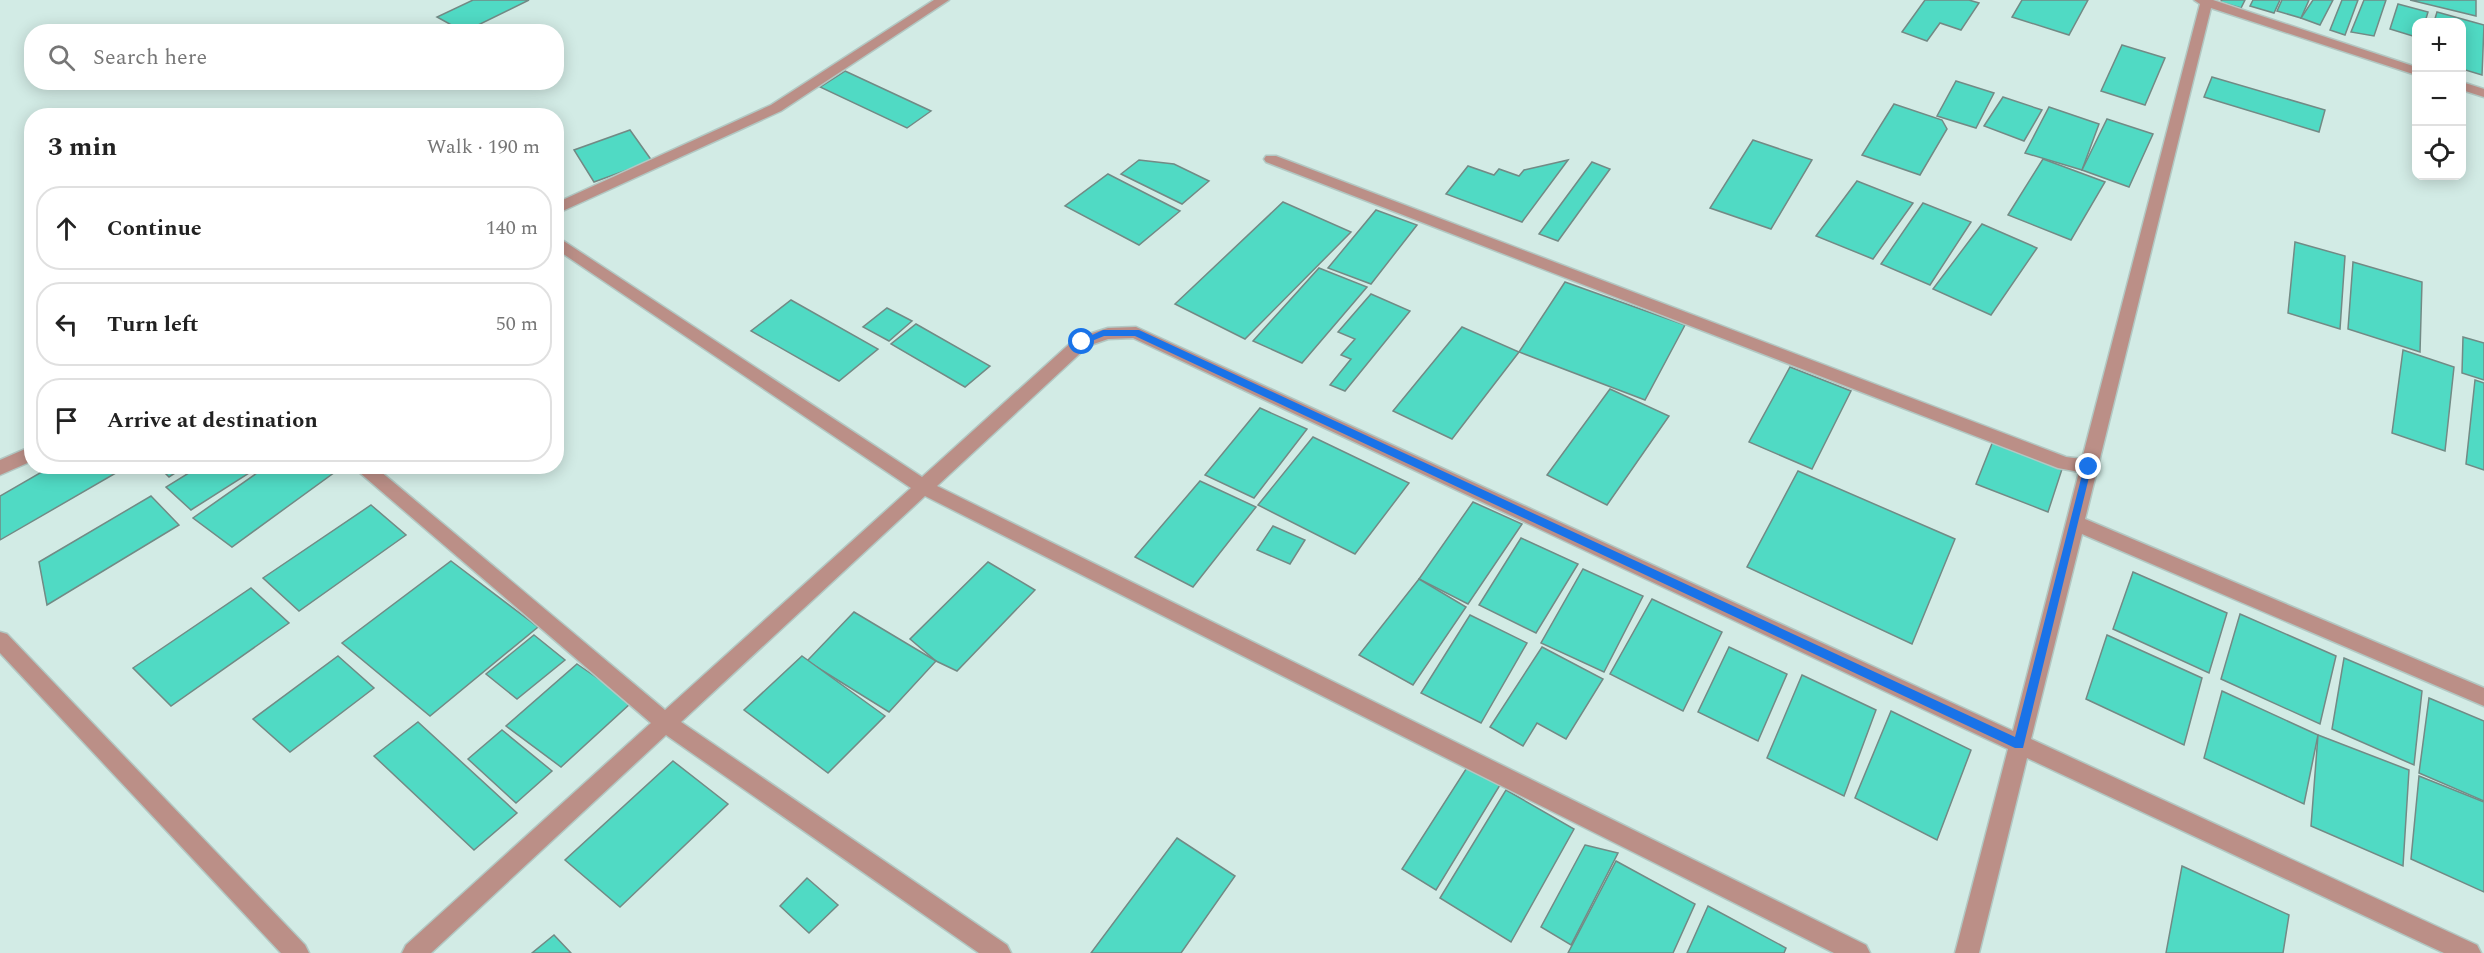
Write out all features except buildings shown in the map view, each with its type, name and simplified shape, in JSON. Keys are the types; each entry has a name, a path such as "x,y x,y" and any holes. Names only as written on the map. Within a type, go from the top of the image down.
{"street":[{"path":"564,205 776,108 943,0"},
{"path":"1967,953 2204,1 2412,70"},
{"path":"2466,87 2484,93"},
{"path":"1270,159 2064,463 2089,467"},
{"path":"564,246 923,487 1858,953"},
{"path":"414,953 1082,342 1103,333 1136,333 2469,953"},
{"path":"0,468 24,457"},
{"path":"370,474 665,723 999,953"},
{"path":"2074,523 2484,697"},
{"path":"0,640 297,953"}],"route":[{"path":"1082,342 1103,333 1120,331 1136,333 2019,744 2089,467"}]}
